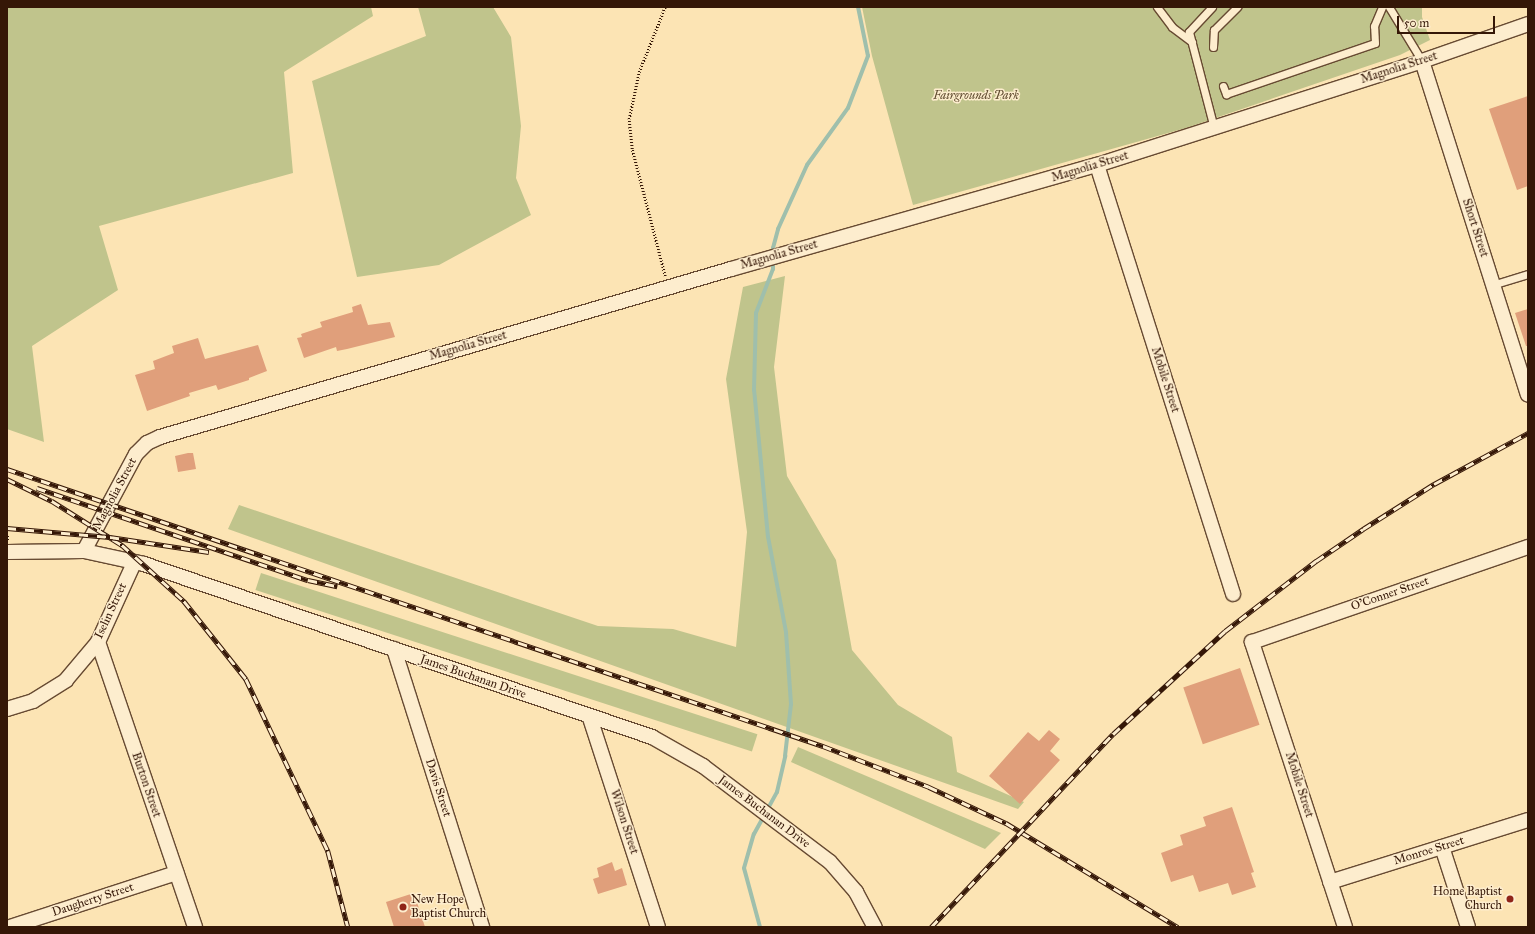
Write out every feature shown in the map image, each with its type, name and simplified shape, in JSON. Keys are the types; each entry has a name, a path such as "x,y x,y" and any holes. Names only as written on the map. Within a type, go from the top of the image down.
{"street":[{"name":"Magnolia Street","path":"84,551 136,454 147,443 168,434 764,259 1097,166 1422,61 1528,24"},
{"name":"Short Street","path":"1422,61 1528,396"},
{"name":"Mobile Street","path":"1097,166 1233,594"},
{"name":"O'Conner Street","path":"1252,642 1528,546"},
{"name":"James Buchanan Drive","path":"7,552 84,551 144,564 394,649 590,718 652,737 703,766 830,862 856,892 875,927"},
{"name":"Iselin Street","path":"7,710 33,701 66,680 98,642 134,563"},
{"name":"Burton Street","path":"98,642 195,927"},
{"name":"Mobile Street","path":"1252,642 1345,927"},
{"name":"Davis Street","path":"394,649 482,927"},
{"name":"Wilson Street","path":"590,718 658,927"},
{"name":"Monroe Street","path":"1330,882 1528,820"},
{"path":"1442,847 1468,927"},
{"name":"Daugherty Street","path":"10,927 176,873"}],"lane":[{"path":"1157,7 1172,27 1192,42"},
{"path":"1212,7 1189,32 1214,128"},
{"path":"1213,47 1214,30 1237,7"},
{"path":"1223,86 1226,94 1375,43 1374,26 1382,7"},
{"path":"1389,7 1422,61"},
{"path":"1492,285 1528,274"}],"path":[{"path":"665,7 639,72 629,119 632,149 668,288"}],"green space":[{"path":"7,7 371,7 373,16 284,72 293,173 99,226 118,290 32,346 44,442 7,429"},
{"path":"418,7 493,7 511,37 521,126 516,178 531,215 439,265 357,277 312,81 426,36"},
{"name":"Fairgrounds Park","path":"862,7 1422,7 1422,17 1430,40 1400,55 1186,128 913,205 872,56"},
{"path":"785,276 774,367 787,476 836,560 852,650 898,705 952,737 957,772 1024,802 1018,809 228,529 239,505 598,626 673,629 736,647 747,532 726,379 743,287"},
{"path":"261,573 757,734 752,751 255,590"},
{"path":"798,747 1001,833 985,849 791,762"}],"building":[{"path":"1528,96 1528,186 1517,190 1489,109"},
{"path":"361,304 368,325 390,322 395,337 337,351 336,347 304,358 297,338 302,337 301,334 322,327 320,322 353,312 352,307"},
{"path":"1528,309 1528,346 1526,346 1515,313"},
{"path":"198,338 205,359 258,345 267,371 249,378 249,380 218,390 216,385 189,393 190,396 147,411 135,375 155,369 153,361 174,353 172,346"},
{"path":"193,453 196,469 178,472 175,456"},
{"path":"1240,668 1260,725 1203,744 1183,688"},
{"path":"1049,730 1060,739 1050,751 1060,760 1020,804 989,776 1028,732 1039,741"},
{"path":"1232,807 1254,872 1251,873 1256,887 1232,895 1228,883 1199,892 1193,875 1171,882 1161,853 1183,845 1180,835 1206,826 1203,817"},
{"path":"612,862 615,871 622,868 627,885 598,894 593,879 599,877 597,868"},
{"name":"New Hope Baptist Church","path":"414,893 425,927 394,927 386,902"}],"waterway":[{"path":"760,927 744,868 754,834 777,792 785,756 791,704 786,632 768,537 754,390 756,313 773,269 773,248 778,229 807,165 848,108 868,56 858,7"}],"railway":[{"path":"931,927 1113,734 1225,631 1316,561 1363,529 1434,484 1528,433"},
{"path":"7,469 823,746 929,787 1006,823 1178,927"},
{"path":"7,479 52,501 122,545 184,601 246,679 328,851 348,927"},
{"path":"37,488 308,580 337,586"},
{"path":"7,528 110,537 209,552"}],"place":[{"name":"Home Baptist Church","path":"1510,899"},
{"name":"New Hope Baptist Church","path":"403,907"}]}
